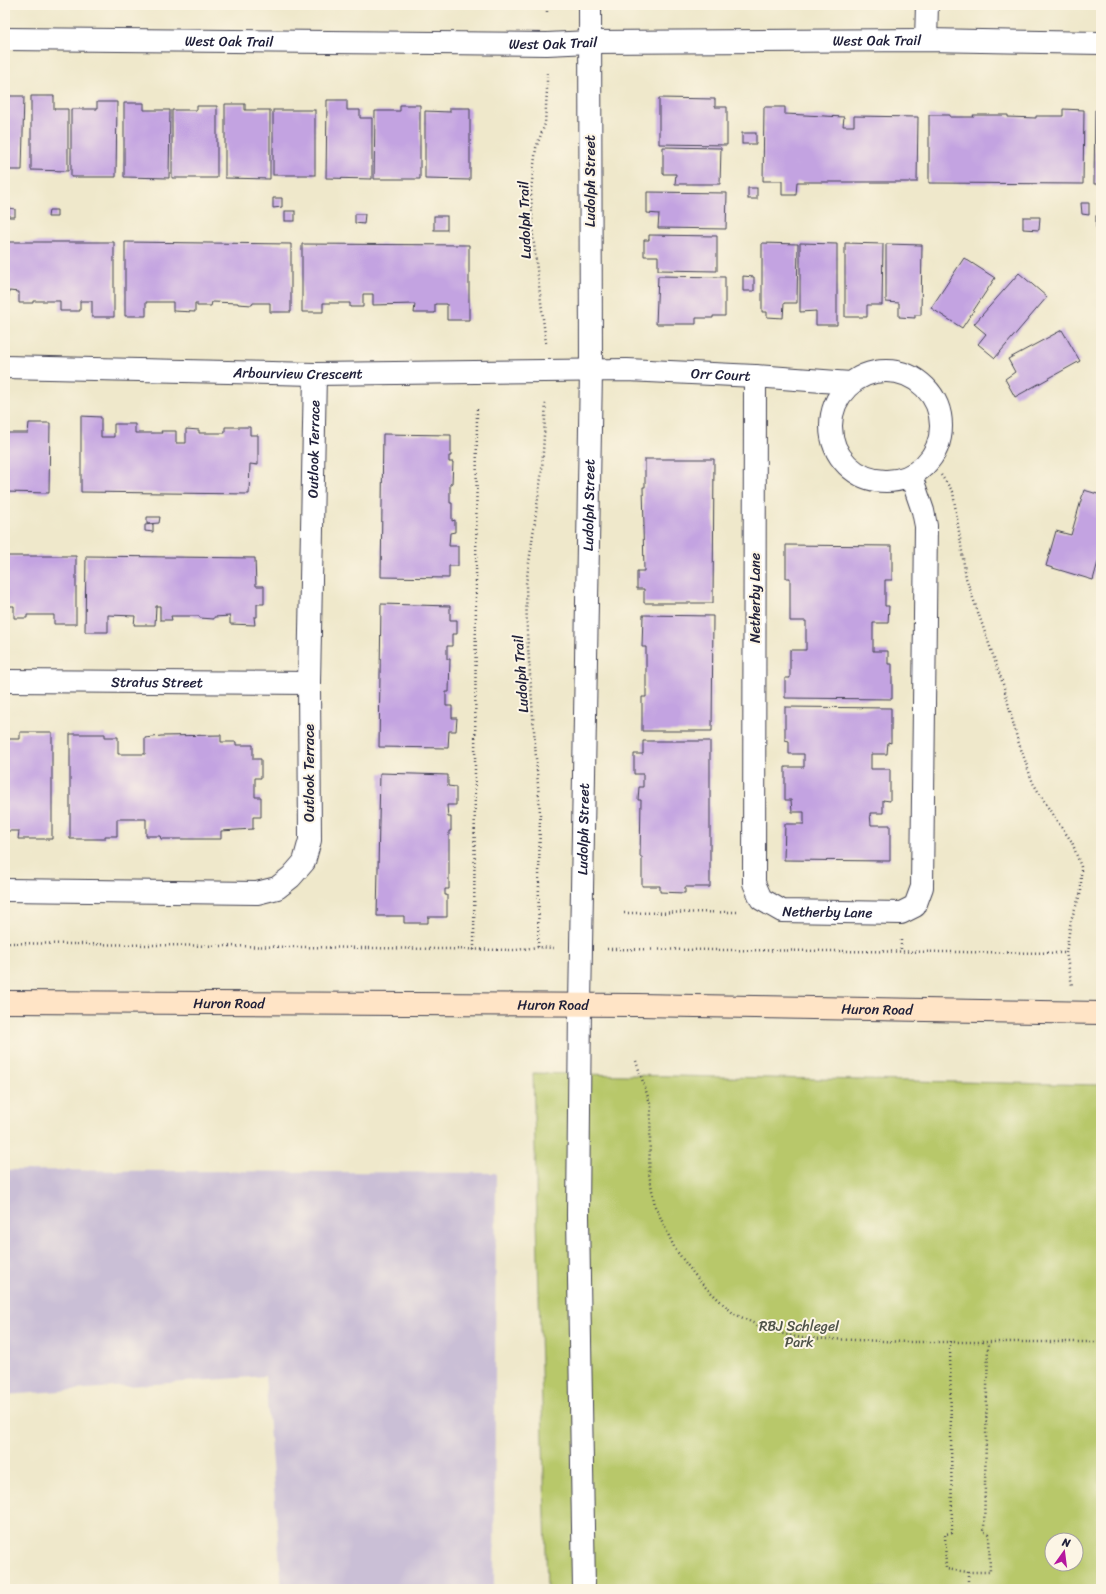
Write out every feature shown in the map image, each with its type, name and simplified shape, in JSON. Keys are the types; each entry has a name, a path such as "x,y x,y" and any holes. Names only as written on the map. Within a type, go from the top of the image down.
{"main road":[{"name":"Huron Road","path":"5,1002 580,1005 1101,1013"}],"street":[{"name":"Ludolph Street","path":"584,1589 578,1216 580,1005 591,371 590,5"},
{"path":"926,40 927,5"},
{"name":"West Oak Trail","path":"5,39 539,44 590,42 926,40 1101,43"},
{"name":"Arbourview Crescent","path":"5,367 315,374 591,371"},
{"name":"Orr Court","path":"591,371 627,370 755,376 850,383"},
{"name":"Orr Court","path":"878,371 896,372 914,378 929,390 938,406 942,425 940,443 931,460 922,469 912,476 893,481 874,480 857,473 842,460 833,443 831,424 835,405 840,393 850,383 860,377 878,371"},
{"name":"Outlook Terrace","path":"5,890 257,893 277,888 291,877 304,862 310,840 309,683 315,374"},
{"name":"Netherby Lane","path":"755,376 754,883 761,899 782,911 901,913 915,906 922,886 926,526 912,476"},
{"name":"Stratus Street","path":"5,681 309,683"}],"path":[{"path":"547,12 548,5"},
{"name":"Ludolph Trail","path":"546,344 533,236 531,190 536,148 545,124 547,73"},
{"name":"Ludolph Trail","path":"538,947 540,813 527,633 526,584 542,470 546,401"},
{"path":"474,950 477,407"},
{"path":"931,460 953,492 966,578 1003,684 1017,738 1033,783 1054,817 1072,842 1081,867 1081,892 1071,920 1066,954 1077,1013"},
{"path":"624,913 739,912"},
{"path":"5,943 474,950 516,950 538,947 557,948"},
{"path":"607,948 1066,954"},
{"path":"636,1061 651,1106 649,1174 655,1206 675,1249 701,1283 733,1313 767,1330 801,1338 849,1341 1101,1342"},
{"path":"950,1341 952,1533 945,1534 946,1570 968,1572 990,1572 989,1534 984,1532 988,1342"},
{"path":"968,1572 968,1589"}],"shaded area":[{"path":"5,1170 496,1173 494,1589 282,1589 265,1376 5,1395"}],"green space":[{"name":"RBJ Schlegel Park","path":"533,1073 1101,1085 1101,1589 547,1589"}],"building":[{"path":"5,96 24,96 22,170 5,170"},
{"path":"31,96 54,96 54,109 68,109 68,171 31,170"},
{"path":"659,98 715,99 715,107 727,107 727,145 659,144"},
{"path":"327,100 347,100 347,110 360,110 360,118 372,118 372,179 326,178"},
{"path":"97,102 117,102 116,177 71,177 71,109 97,109"},
{"path":"124,103 144,103 144,110 170,110 169,178 124,177"},
{"path":"225,104 245,104 245,110 270,110 270,179 225,178"},
{"path":"400,105 420,105 420,179 374,179 375,111 400,111"},
{"path":"197,106 217,106 217,178 172,178 172,110 197,110"},
{"path":"764,107 785,107 785,114 844,117 843,126 854,126 854,116 918,117 917,182 797,182 796,195 782,195 782,181 763,181"},
{"path":"450,108 470,108 470,180 425,179 425,111 450,112"},
{"path":"1063,109 1084,110 1083,184 929,183 929,115 974,117 973,115 1008,115 1008,117 1036,118 1036,116 1063,116"},
{"path":"273,110 315,110 315,175 273,175"},
{"path":"1095,110 1101,110 1101,184 1094,184"},
{"path":"742,133 756,133 756,144 742,144"},
{"path":"663,147 721,148 720,184 675,184 676,174 663,174"},
{"path":"748,188 757,188 757,199 748,199"},
{"path":"647,192 727,193 726,229 658,228 659,214 647,213"},
{"path":"273,198 282,198 282,207 273,208"},
{"path":"1081,203 1089,203 1089,215 1082,214"},
{"path":"9,208 15,209 15,217 9,217"},
{"path":"49,210 57,210 57,217 48,217"},
{"path":"285,211 295,211 295,221 285,221"},
{"path":"355,214 365,214 364,224 355,223"},
{"path":"434,216 447,216 447,230 434,230"},
{"path":"1096,216 1101,216 1101,227 1096,227"},
{"path":"1023,217 1040,217 1039,230 1023,229"},
{"path":"649,235 717,236 717,271 658,270 658,256 644,256 644,240 649,240"},
{"path":"5,242 114,242 114,317 92,317 92,301 80,301 80,311 60,311 60,301 33,301 33,303 19,303 19,292 9,291 8,305 5,305"},
{"path":"125,242 291,244 291,312 270,312 270,303 253,303 252,305 212,302 211,306 197,306 197,303 195,303 195,312 173,311 173,302 146,302 146,316 125,316"},
{"path":"762,243 798,244 797,303 784,303 783,318 767,317 767,312 762,312"},
{"path":"800,243 837,244 837,325 816,325 816,311 800,312"},
{"path":"845,243 883,244 882,305 867,305 867,317 845,317"},
{"path":"302,244 469,245 469,320 447,320 447,304 435,304 435,313 414,313 415,304 373,305 373,294 363,294 363,307 350,307 350,303 323,303 323,312 302,312"},
{"path":"886,244 922,245 921,315 915,315 915,318 899,317 899,303 886,302"},
{"path":"964,258 995,278 962,328 931,308"},
{"path":"1019,273 1047,297 995,358 978,344 986,334 974,324"},
{"path":"658,276 725,277 725,316 696,318 696,324 656,324"},
{"path":"743,276 754,277 754,291 743,291"},
{"path":"1062,330 1080,361 1015,397 1005,379 1015,372 1008,359"},
{"path":"81,416 101,417 101,437 114,437 114,424 135,424 135,433 162,433 161,431 176,431 176,443 186,443 186,429 199,430 199,433 225,433 225,427 250,427 250,435 258,435 258,465 250,464 249,494 81,492"},
{"path":"29,423 50,423 49,493 5,492 5,433 28,433"},
{"path":"383,434 451,435 451,456 449,456 449,462 453,462 452,483 450,484 450,503 452,503 452,521 455,520 455,532 450,533 449,546 458,546 458,566 449,566 449,578 381,577"},
{"path":"645,459 714,459 713,603 644,603 644,589 637,589 637,571 644,571 643,487 645,487"},
{"path":"1084,490 1101,495 1101,551 1093,580 1046,566 1056,531 1071,535"},
{"path":"147,517 160,517 159,523 147,524"},
{"path":"153,524 153,532 145,531 145,525"},
{"path":"786,545 892,546 892,580 885,580 885,606 889,606 888,623 873,623 873,651 888,651 888,664 892,664 892,699 785,698 785,678 790,678 790,650 806,650 806,621 790,621 790,578 786,578"},
{"path":"5,556 76,556 76,624 54,624 54,615 27,615 27,618 14,618 14,606 5,606"},
{"path":"86,556 255,558 256,586 264,586 264,604 257,604 257,617 254,617 255,625 230,624 230,616 214,617 214,619 200,618 199,616 171,616 172,620 160,620 160,606 156,606 155,625 134,625 135,616 108,615 108,632 85,632"},
{"path":"381,604 450,606 450,620 457,620 457,634 452,634 452,646 447,646 447,659 450,659 449,692 446,692 446,706 452,706 452,718 457,718 456,731 449,731 448,748 379,747"},
{"path":"643,615 713,616 712,731 642,731 642,697 646,697 646,647 642,647"},
{"path":"785,707 891,708 891,743 888,742 887,754 871,754 871,769 890,769 890,801 883,800 883,813 870,813 871,825 890,825 890,861 784,860 785,824 804,824 804,812 792,812 791,800 785,800 785,767 804,767 804,754 789,754 789,741 785,740"},
{"path":"20,732 52,732 52,839 18,839 19,831 6,831 6,739 20,739"},
{"path":"70,734 105,734 105,737 118,737 118,754 145,754 145,738 161,736 221,735 221,742 236,742 236,745 253,745 253,759 261,759 261,778 255,778 255,797 261,797 261,817 253,817 253,829 221,831 221,839 161,839 160,836 146,836 146,819 117,819 117,836 105,836 105,839 70,839"},
{"path":"643,741 710,741 710,887 685,887 685,893 660,892 660,886 642,886 642,857 640,857 641,800 638,800 639,787 643,787 643,774 634,774 634,754 643,754"},
{"path":"380,773 448,775 448,786 456,787 456,805 447,805 448,817 451,817 451,831 449,831 449,889 445,889 445,895 447,895 447,917 428,917 428,923 404,923 404,916 377,916"}]}
